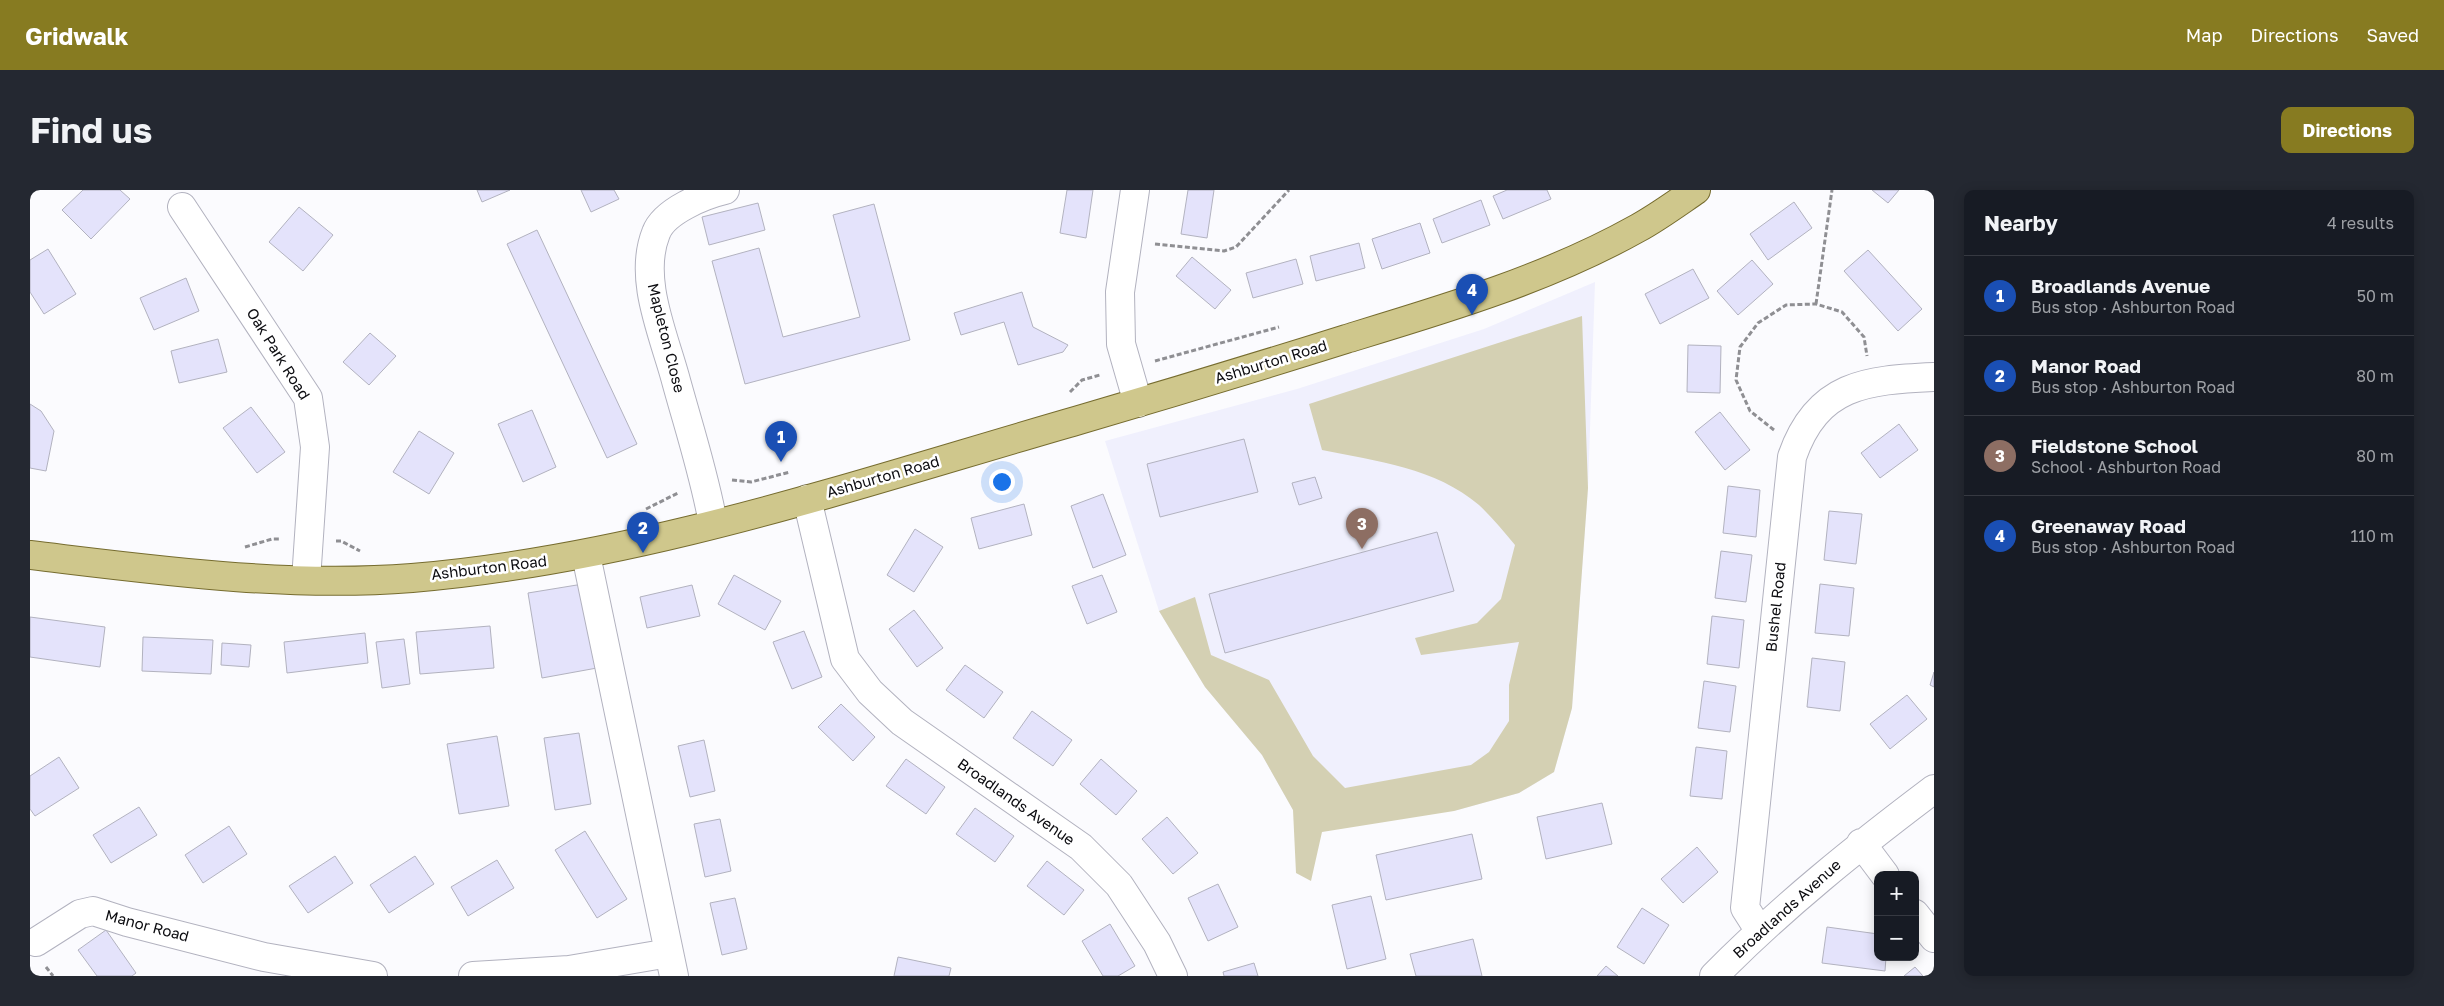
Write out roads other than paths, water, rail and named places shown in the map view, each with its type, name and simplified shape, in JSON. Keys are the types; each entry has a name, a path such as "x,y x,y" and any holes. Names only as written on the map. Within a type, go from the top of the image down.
{"main road":[{"name":"Ashburton Road","path":"30,555 211,575 306,580 406,578 480,571 586,554 807,499 1138,403 1402,322 1532,279 1639,228 1696,190"}],"street":[{"name":"Mapleton Close","path":"713,523 706,486 653,297 650,264 656,231 678,209 707,194 725,190"},
{"path":"1135,190 1120,292 1121,344 1138,403"},
{"name":"Oak Park Road","path":"182,207 308,398 315,447 306,580"},
{"name":"Bushel Road","path":"1759,930 1745,908 1792,457 1808,421 1843,391 1867,382 1934,377"},
{"name":"Broadlands Avenue","path":"807,499 845,659 870,692 902,722 1081,847 1119,884 1157,944 1173,976"},
{"path":"473,976 671,964 586,554"},
{"name":"Broadlands Avenue","path":"1714,976 1759,930 1861,844 1934,789"},
{"path":"1861,844 1882,871"},
{"name":"Manor Road","path":"36,942 80,914 93,911 269,967 373,976"},
{"path":"1917,916 1934,938"}],"place":[{"name":"Greenaway Road","path":"1472,315"},
{"name":"Broadlands Avenue","path":"781,462"},
{"name":"Fieldstone School","path":"1362,549"},
{"name":"Manor Road","path":"643,553"}]}
